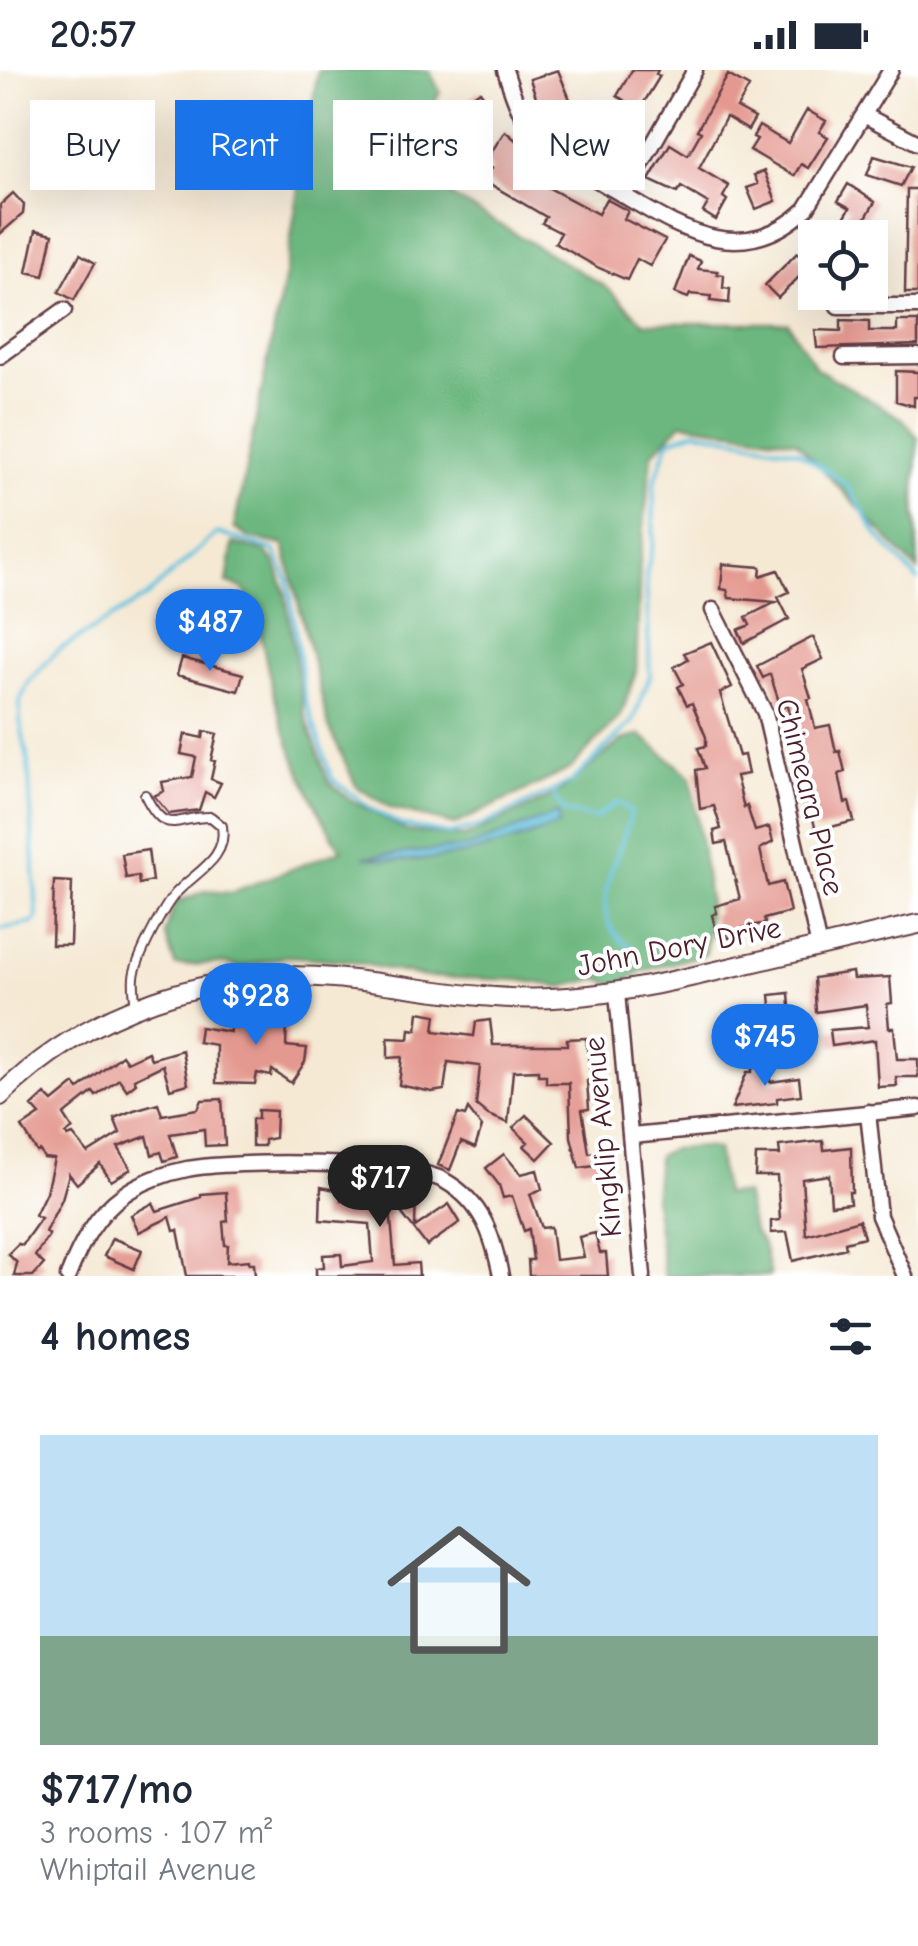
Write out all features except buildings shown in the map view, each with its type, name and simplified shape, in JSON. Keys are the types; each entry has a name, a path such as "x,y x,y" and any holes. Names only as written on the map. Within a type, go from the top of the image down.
{"street":[{"path":"504,70 525,121 560,157 667,220 709,238 745,240 764,236 798,216 813,201 891,70"},
{"path":"624,195 696,70"},
{"path":"864,115 918,143"},
{"path":"888,306 918,306"},
{"path":"0,356 64,310"},
{"path":"844,357 918,356"},
{"name":"Chimeara Place","path":"713,610 765,714 819,947"},
{"name":"John Dory Drive","path":"0,1096 73,1039 136,1008 210,984 277,976 335,978 516,998 618,992 918,924"},
{"name":"Kingklip Avenue","path":"618,992 643,1276"},
{"path":"632,1136 918,1108"},
{"path":"868,1112 879,1216 906,1276"},
{"path":"68,1276 80,1247 107,1209 146,1182 191,1168 276,1166 394,1167 431,1174 457,1190 481,1213 494,1239 501,1276"}],"lane":[{"path":"136,1008 134,973 145,950 174,894 213,860 223,838 222,826 211,817 177,824 164,822 145,795"}],"green space":[{"path":"318,70 429,70 440,92 436,100 333,100 333,190 446,190 606,287 644,323 788,323 816,368 903,419 918,438 918,571 796,441 682,423 652,454 640,561 636,672 621,715 570,769 454,825 391,808 356,786 329,727 284,545 250,538 234,528 299,190 313,190 313,101"},
{"path":"233,543 265,551 276,564 285,592 304,713 328,781 348,798 407,831 465,837 557,794 622,740 641,735 691,777 709,900 706,954 642,971 617,986 598,978 562,987 520,980 425,977 348,961 286,956 240,968 217,963 175,965 165,934 175,903 205,891 230,893 341,850 293,754 249,600 243,588 227,583"},
{"path":"673,1149 717,1149 724,1194 745,1194 753,1231 763,1244 770,1276 664,1276 654,1198 658,1156"}],"water":[{"path":"558,813 559,825 464,854 414,860 364,857 470,847"}],"waterway":[{"path":"0,929 33,923 37,918 28,760 20,721 20,701 29,682 57,651 146,597 217,533 274,550 288,580 305,699 332,779 373,810 401,825 449,834 481,826 571,782 633,721 650,676 646,575 653,544 654,484 669,440 696,431 798,451 847,485 877,535 918,580"},
{"path":"552,793 564,812 595,818 618,802 631,812 605,902 607,919 615,934 631,948"}]}
